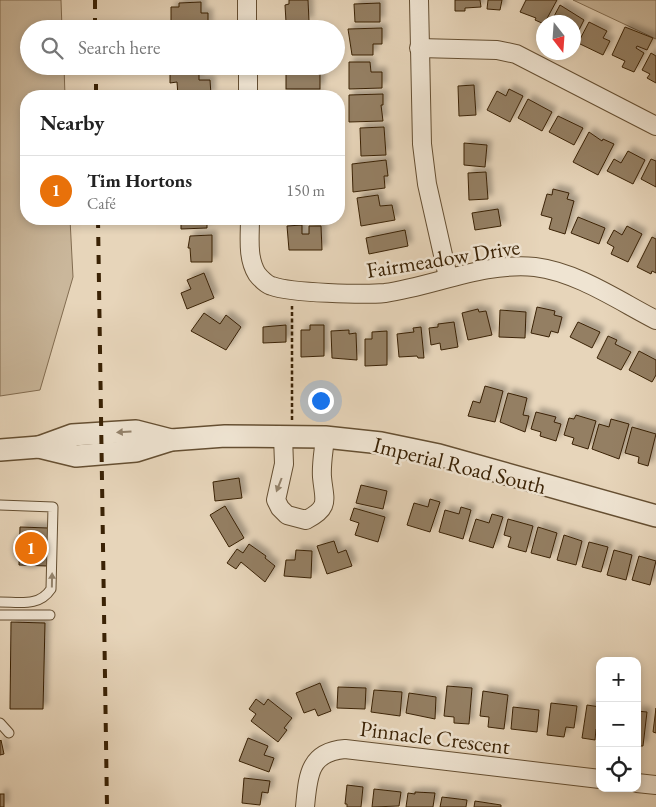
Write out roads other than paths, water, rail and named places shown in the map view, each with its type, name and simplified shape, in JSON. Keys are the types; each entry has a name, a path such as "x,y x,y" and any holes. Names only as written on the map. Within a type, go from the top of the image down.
{"street":[{"path":"247,0 247,20"},
{"path":"418,0 422,144 427,184 448,277"},
{"path":"419,48 497,50 516,54 656,126"},
{"path":"248,75 248,90"},
{"name":"Fairmeadow Drive","path":"250,225 251,260 258,276 271,286 292,289 378,293 448,277 506,267 535,267 559,273 582,282 656,320"},
{"name":"Imperial Road South","path":"0,450 39,447 72,435 136,431 171,440 225,436 325,437 381,443 439,455 656,516"},
{"path":"287,436 283,470 276,500 280,508 287,515 306,520 322,509 326,500 326,490 322,476 325,437"},
{"name":"Pinnacle Crescent","path":"305,807 308,775 326,753 340,749 596,779"},
{"path":"641,784 656,786"}],"lane":[{"path":"0,505 53,507 52,589 46,597 35,602 0,602"},
{"path":"0,615 50,615"},
{"path":"0,723 9,733"}],"railway":[{"path":"95,0 95,20"},
{"path":"96,75 96,90"},
{"path":"98,225 107,807"}],"place":[{"name":"Tim Hortons","path":"31,548"}]}
